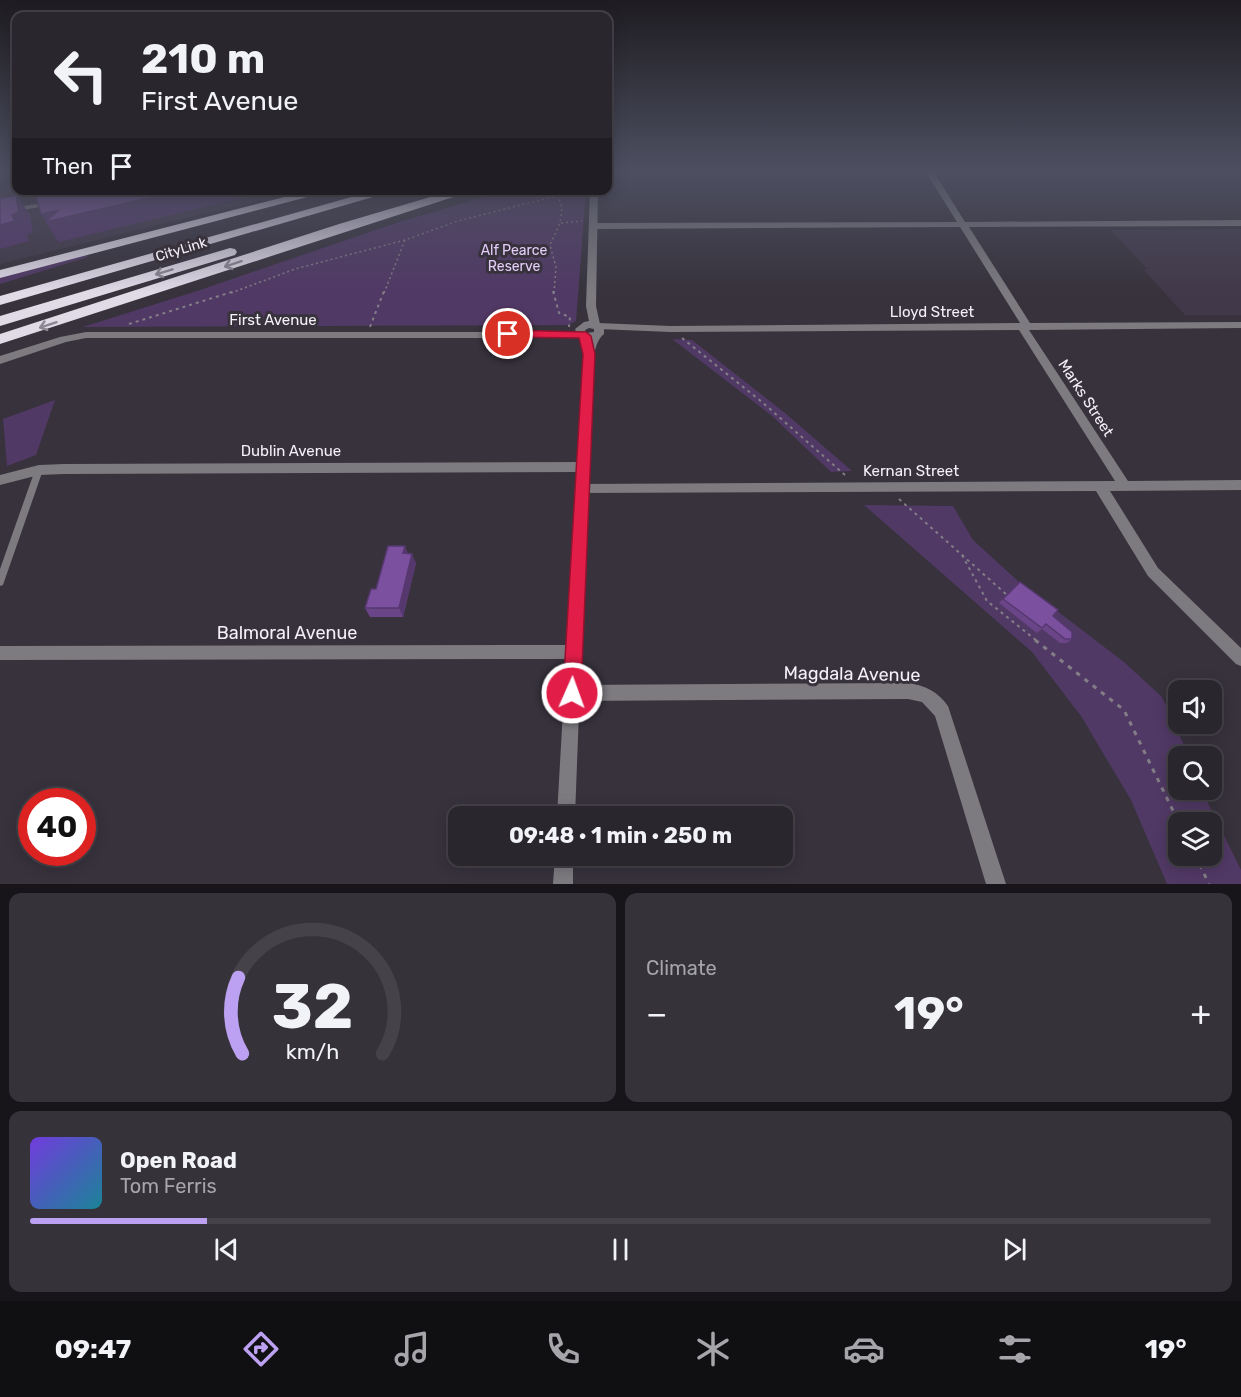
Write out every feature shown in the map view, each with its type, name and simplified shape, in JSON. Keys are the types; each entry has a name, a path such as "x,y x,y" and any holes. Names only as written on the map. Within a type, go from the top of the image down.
{"highway":[{"path":"0,274 253,210"},
{"path":"0,290 284,210"},
{"name":"CityLink","path":"0,301 320,210"},
{"name":"CityLink","path":"0,321 374,210"},
{"path":"0,340 401,210"},
{"path":"0,290 228,217"}],"street":[{"path":"566,806 594,210"},
{"name":"Marks Street","path":"955,210 1024,326 1125,486"},
{"path":"594,223 965,225 1241,223"},
{"name":"Lloyd Street","path":"590,330 1241,325"},
{"name":"First Avenue","path":"550,334 568,330 590,330"},
{"name":"First Avenue","path":"0,360 64,339 86,335 550,334 590,330"},
{"name":"Dublin Avenue","path":"0,480 39,470 583,467"},
{"name":"Kernan Street","path":"582,489 1241,485"},
{"path":"1100,486 1153,572 1241,659"},
{"name":"Balmoral Avenue","path":"0,653 574,652"},
{"name":"Magdala Avenue","path":"572,693 908,691 929,696 942,712 996,884"},
{"path":"563,884 564,866"}],"lane":[{"path":"0,582 39,470"}],"path":[{"path":"119,326 186,307 295,269 405,240 499,210"},
{"path":"562,210 560,223 550,245 556,274 553,290 559,313 570,317 568,330"},
{"path":"560,223 594,223"},
{"path":"367,335 405,240"},
{"path":"670,329 762,402 859,488"},
{"path":"886,487 1007,595"},
{"path":"962,555 987,601 1124,710 1174,812"},
{"path":"1200,866 1209,884"}],"shaded area":[{"path":"0,210 219,210 0,264"},
{"path":"1241,229 1241,315 1185,315 1111,230"}],"green space":[{"name":"Alf Pearce Reserve","path":"439,210 585,210 576,321 568,325 83,327 197,291"},
{"path":"86,254 88,257 0,284 0,277"},
{"path":"672,339 692,340 785,413 852,471 831,472 772,416"},
{"path":"55,400 36,455 7,466 3,419"},
{"path":"864,505 953,506 973,540 1018,581 1124,662 1162,697 1168,710 1168,734 1179,734 1184,746 1168,746 1168,800 1206,800 1212,812 1168,812 1168,866 1222,866 1222,832 1241,870 1241,884 1167,884 1131,800 1081,716 1032,652"}],"building":[{"path":"0,210 19,210 12,215 15,221 0,225"},
{"path":"40,210 58,210 41,214"},
{"path":"59,210 96,210 45,222"},
{"path":"388,546 405,546 403,553 412,554 399,608 365,608 371,589 376,589"},
{"path":"1020,582 1058,610 1053,616 1072,632 1072,639 1065,639 1046,624 1042,628 1003,599"}],"route":[{"path":"508,334 582,335 585,336 589,354 572,693"}]}
